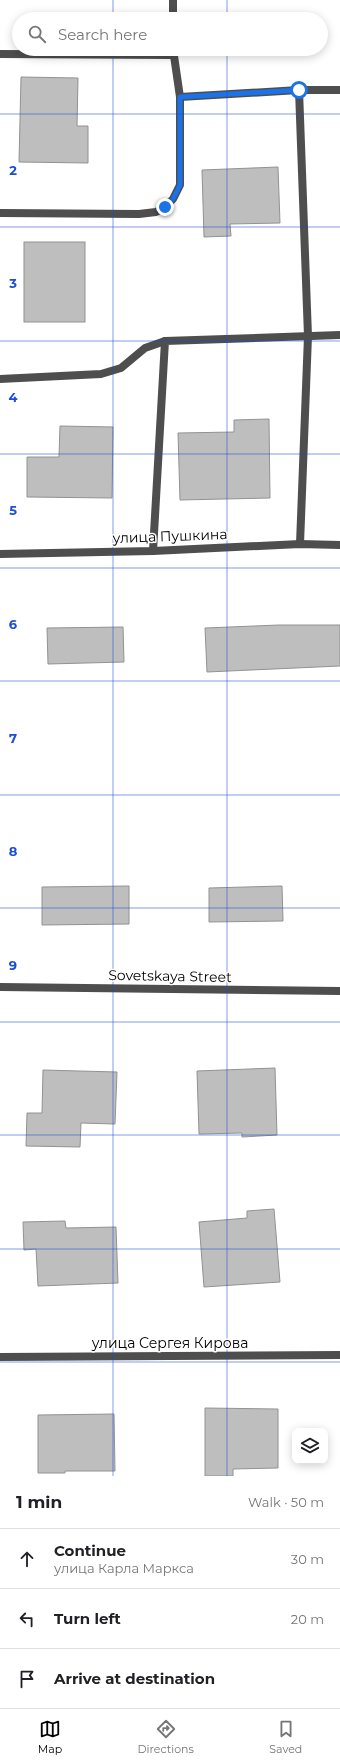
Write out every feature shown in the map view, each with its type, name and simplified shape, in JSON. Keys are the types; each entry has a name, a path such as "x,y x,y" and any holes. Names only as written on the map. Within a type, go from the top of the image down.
{"street":[{"path":"173,0 173,12"},
{"path":"0,54 12,54"},
{"path":"0,213 139,214 156,212 165,207 173,199 180,185 180,97 174,56"},
{"path":"180,97 299,90 340,90"},
{"path":"299,90 308,336 300,544"},
{"path":"0,379 101,374 121,368 145,348 165,341 340,335"},
{"path":"153,551 165,341"},
{"name":"улица Пушкина","path":"0,554 153,551 300,544 340,545"},
{"name":"Sovetskaya Street","path":"0,987 340,991"},
{"name":"улица Сергея Кирова","path":"0,1357 340,1355"}],"building":[{"path":"21,77 78,78 77,126 88,126 88,163 19,162"},
{"path":"278,167 280,223 230,224 231,236 204,237 202,170"},
{"path":"24,242 85,242 85,322 24,322"},
{"path":"269,419 270,498 180,500 178,433 234,432 234,420"},
{"path":"60,426 113,427 112,498 27,497 27,457 59,457"},
{"path":"279,625 340,625 340,666 207,672 205,628"},
{"path":"123,627 124,662 48,664 47,628"},
{"path":"129,886 129,924 42,925 42,887"},
{"path":"282,886 283,921 209,922 209,888"},
{"path":"275,1068 277,1135 242,1137 242,1133 199,1134 197,1071"},
{"path":"43,1070 117,1072 115,1124 81,1123 80,1147 26,1146 27,1113 42,1113"},
{"path":"274,1209 280,1282 204,1287 199,1222 247,1218 247,1211"},
{"path":"65,1221 66,1228 116,1227 118,1283 38,1286 36,1249 24,1250 23,1222"},
{"path":"205,1408 278,1409 278,1468 233,1469 233,1476 205,1476"},
{"path":"114,1414 115,1471 65,1471 65,1473 38,1473 38,1415"}],"route":[{"path":"165,207 173,199 180,185 180,97 299,90"}]}
